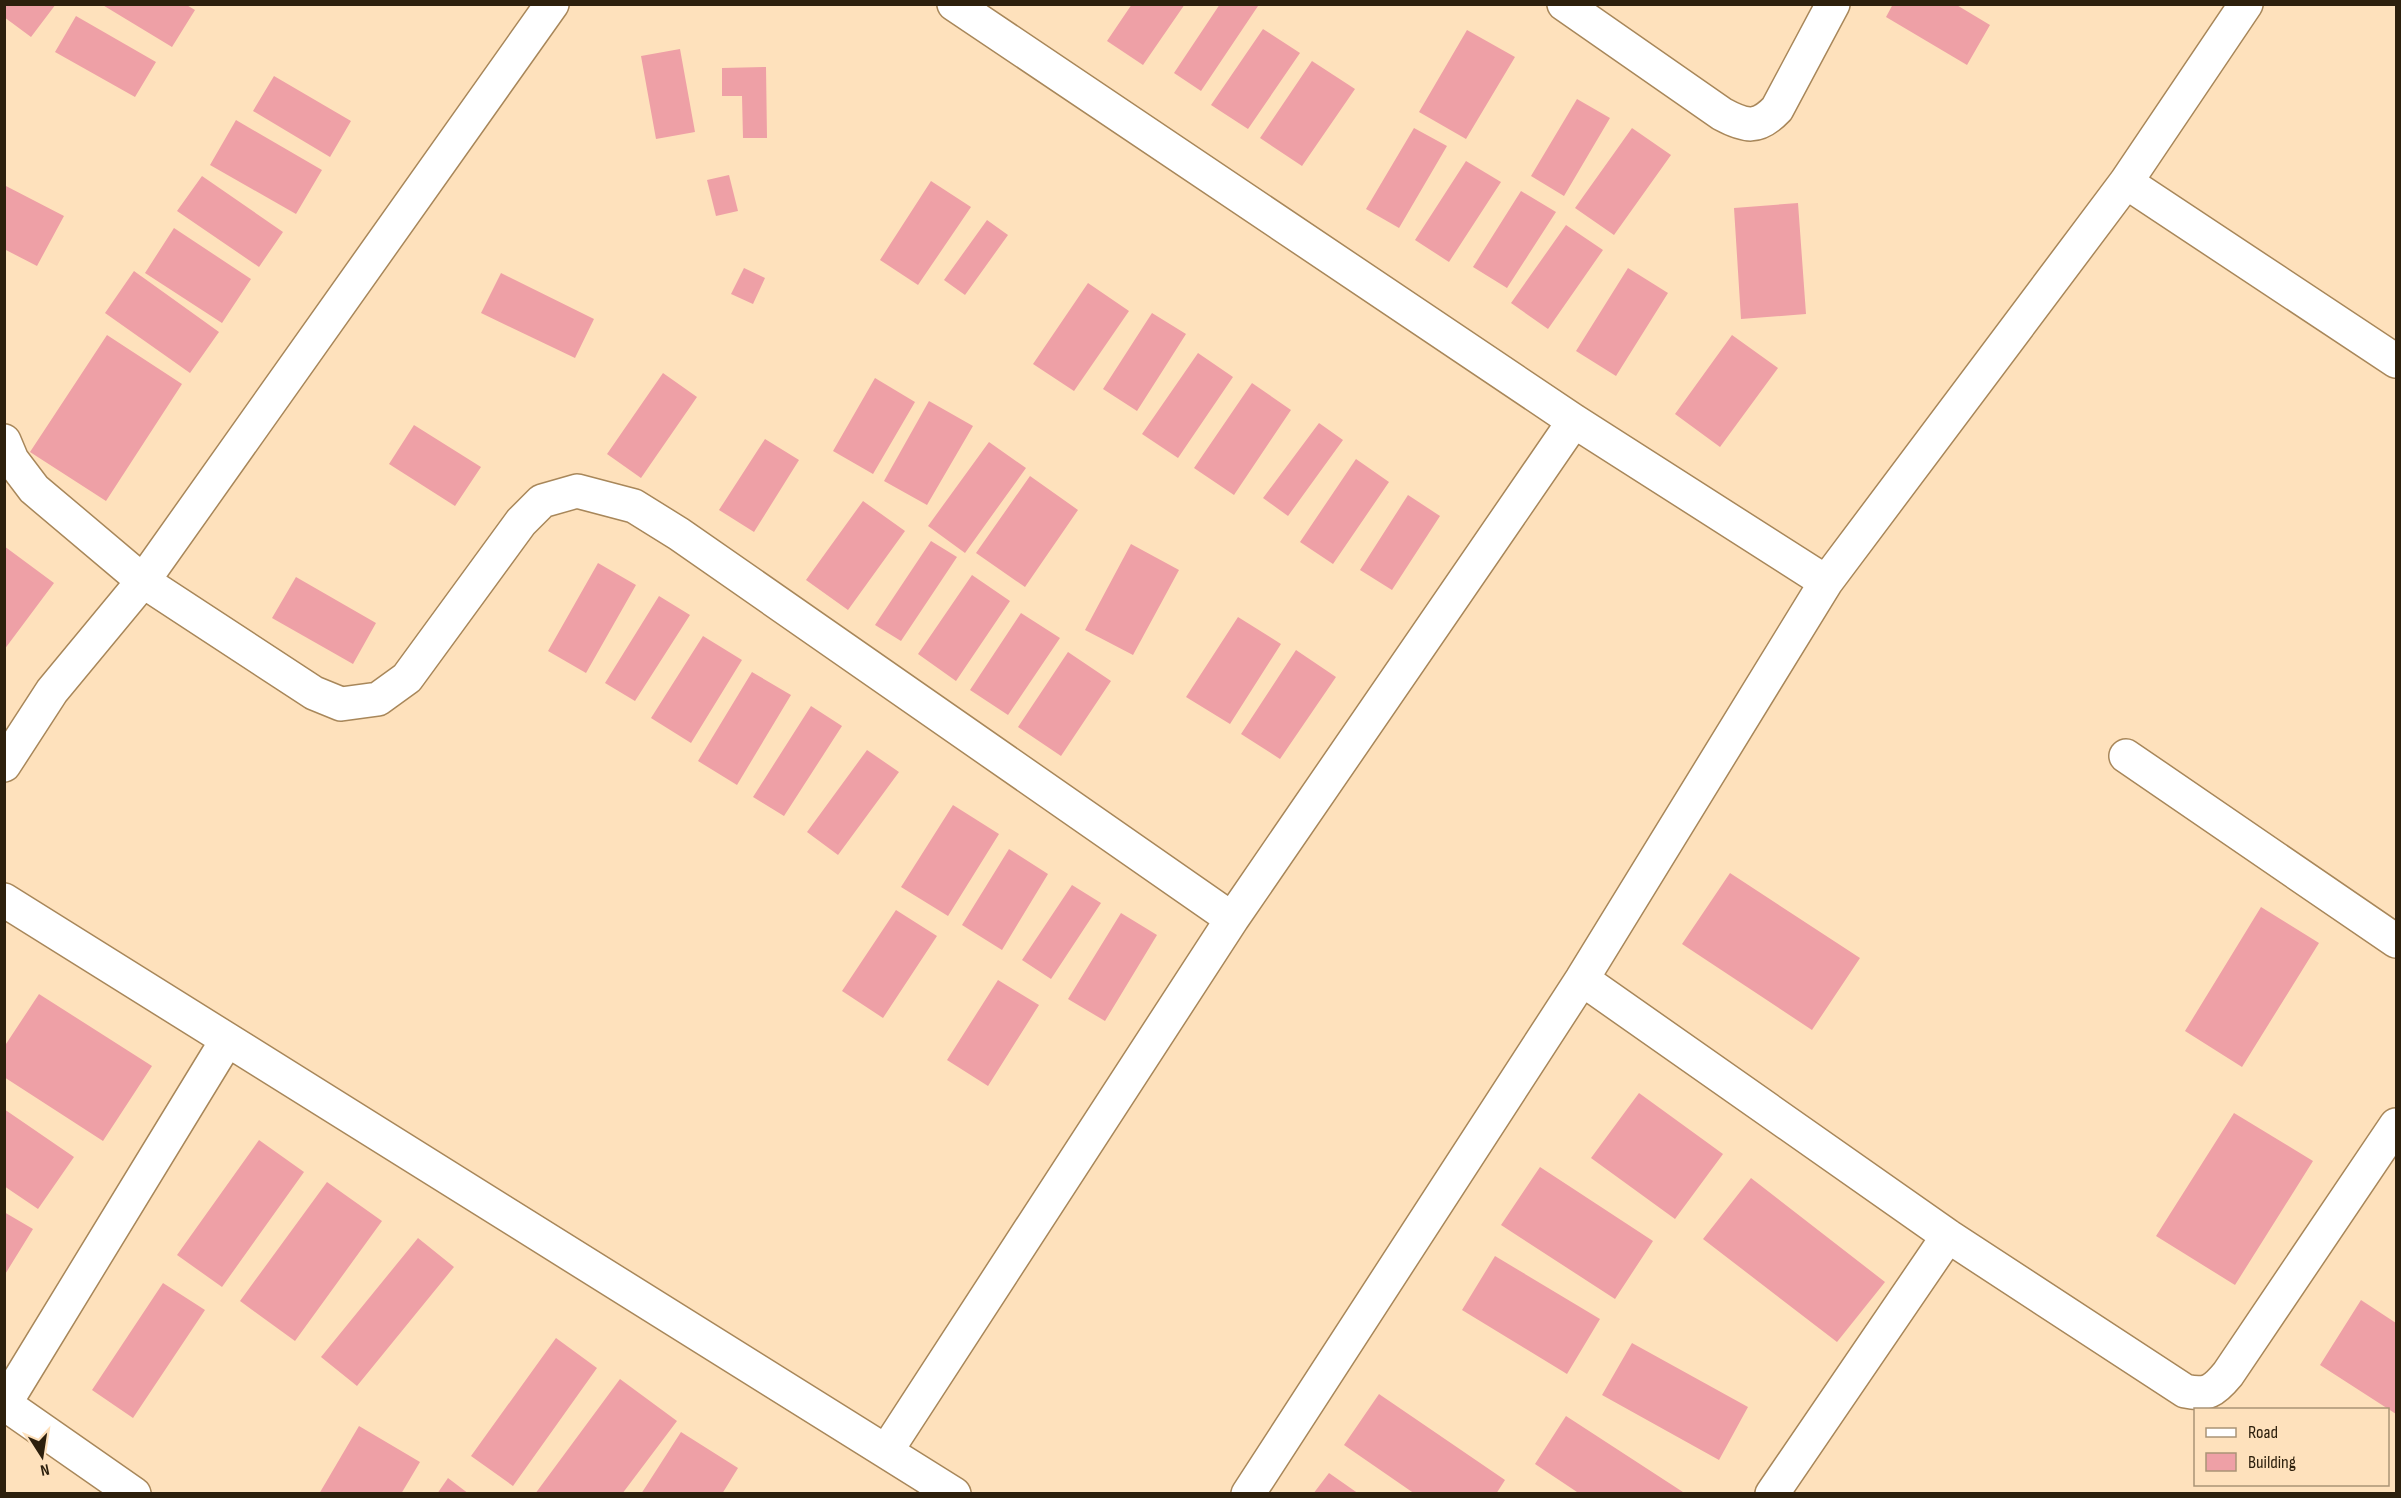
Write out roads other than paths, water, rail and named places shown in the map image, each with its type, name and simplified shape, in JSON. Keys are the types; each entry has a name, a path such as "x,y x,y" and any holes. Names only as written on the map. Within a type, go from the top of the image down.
{"street":[{"path":"4,765 52,691 143,581 552,4"},
{"path":"954,4 1574,421 1826,582"},
{"path":"1564,4 1722,114 1740,124 1752,125 1767,119 1777,108 1833,4"},
{"path":"1248,1494 1582,979 1826,582 2126,182 2246,4"},
{"path":"2126,182 2397,361"},
{"path":"887,1450 1232,919 1574,421"},
{"path":"4,441 12,460 34,489 143,581 314,693 341,704 378,699 407,678 521,522 543,501 578,491 634,506 679,534 1232,919"},
{"path":"2126,756 2397,941"},
{"path":"4,900 954,1494"},
{"path":"1582,979 1948,1236 2185,1391 2199,1395 2217,1386 2228,1374 2397,1125"},
{"path":"134,1494 5,1405 227,1041"},
{"path":"1772,1494 1948,1236"}]}
